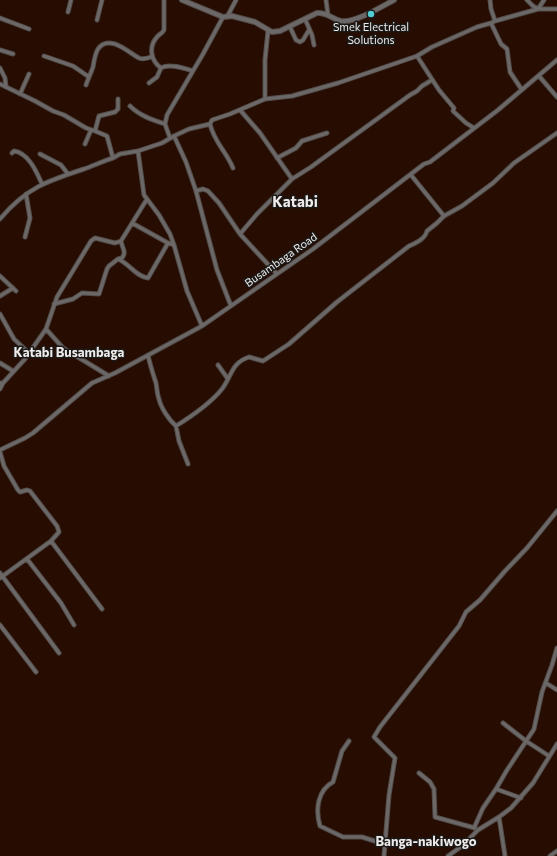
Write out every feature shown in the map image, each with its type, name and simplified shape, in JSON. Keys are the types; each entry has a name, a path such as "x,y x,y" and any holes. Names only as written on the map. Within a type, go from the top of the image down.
{"street":[{"path":"68,12 71,0"},
{"path":"97,20 102,0"},
{"path":"161,68 155,64 152,57 152,48 156,38 164,30 164,0"},
{"path":"182,0 225,17 232,16 250,20 260,24 268,30 277,32 317,13 324,13 338,20 348,21 394,0"},
{"path":"170,138 166,124 167,115 236,0"},
{"path":"326,0 328,15"},
{"path":"490,0 493,22 500,44 507,50 510,72 522,90"},
{"path":"527,0 538,9"},
{"path":"538,9 544,0"},
{"path":"0,219 10,207 26,194 42,184 113,158 120,154 138,151 162,143 196,126 210,124 212,120 265,99 292,96 338,83 418,56 432,47 477,27 493,22 538,9 557,9"},
{"path":"0,18 30,29"},
{"path":"305,20 310,30 314,45"},
{"path":"290,27 296,40 300,42 310,30"},
{"path":"265,99 265,60 268,30"},
{"path":"86,84 97,52 99,48 105,44 114,44 124,48 140,58 152,57"},
{"path":"0,50 13,54"},
{"path":"44,56 73,66 89,77"},
{"path":"418,56 432,80 454,108 453,111 474,128"},
{"name":"Busambaga Road","path":"0,451 33,433 92,384 202,326 276,273 313,249 388,191 424,164 430,162 474,128 557,60"},
{"path":"149,84 157,77 161,68 165,66 193,71"},
{"path":"0,68 5,78 6,87"},
{"path":"20,94 29,74"},
{"path":"539,76 557,97"},
{"path":"240,234 257,214 292,179 432,80"},
{"path":"0,84 64,115 86,128 107,136 113,158"},
{"path":"85,144 99,116 115,112 118,109 118,99"},
{"path":"130,106 135,111 145,116 166,124"},
{"path":"240,110 260,133 292,179"},
{"path":"210,124 213,135 227,155 233,168"},
{"path":"277,158 296,148 302,141 327,133"},
{"path":"176,426 214,397 228,379 234,367 245,359 252,358 263,361 289,344 374,272 409,246 419,241 444,216 462,206 493,183 514,163 557,133"},
{"path":"174,136 186,162 196,191 217,270 231,306"},
{"path":"12,153 17,151 30,161 42,184"},
{"path":"138,151 142,190 159,215 174,245 187,291 202,326"},
{"path":"40,154 61,165 68,174"},
{"path":"411,175 444,216"},
{"path":"196,191 203,189 208,191 219,203 240,234 276,273"},
{"path":"25,237 30,218 26,194"},
{"path":"54,304 73,299 82,293 99,294 109,266 125,255 121,242 147,199"},
{"path":"132,223 174,245"},
{"path":"0,389 2,383 29,353 46,329 54,304 90,241 95,238 115,243 121,242"},
{"path":"118,259 126,262 133,272 148,278 168,243"},
{"path":"0,276 14,290 0,296"},
{"path":"0,314 14,339 29,353"},
{"path":"46,329 63,348 108,376"},
{"path":"148,355 159,399 172,423 176,426 179,441 188,464"},
{"path":"0,363 14,371"},
{"path":"218,365 228,379"},
{"path":"0,451 4,466 18,490 20,492 27,490 30,491 57,526 59,532 51,541 1,576 59,653"},
{"path":"384,856 389,795 395,758 374,737 380,726 460,626 466,612 480,600 557,512"},
{"path":"51,541 102,609"},
{"path":"27,559 74,625"},
{"path":"0,625 36,672"},
{"path":"474,828 483,808 534,729 542,692 557,648"},
{"path":"546,683 557,690"},
{"path":"504,723 526,741 549,756"},
{"path":"349,741 342,750 334,782 327,785 319,798 317,815 320,826 343,837 362,837 384,844"},
{"path":"448,856 462,846 478,830 499,817 521,798 533,783 557,744"},
{"path":"419,773 430,782 434,789 435,817 478,830"},
{"path":"496,789 521,798"},
{"path":"499,817 505,856"},
{"path":"550,856 557,851"}],"shaded area":[{"path":"0,0 557,0 557,856 0,856"}],"place":[{"name":"Smek Electrical Solutions","path":"371,14"}],"district":[{"name":"Katabi","path":"295,202"},
{"name":"Katabi Busambaga","path":"69,353"},
{"name":"Banga-nakiwogo","path":"426,842"}]}
